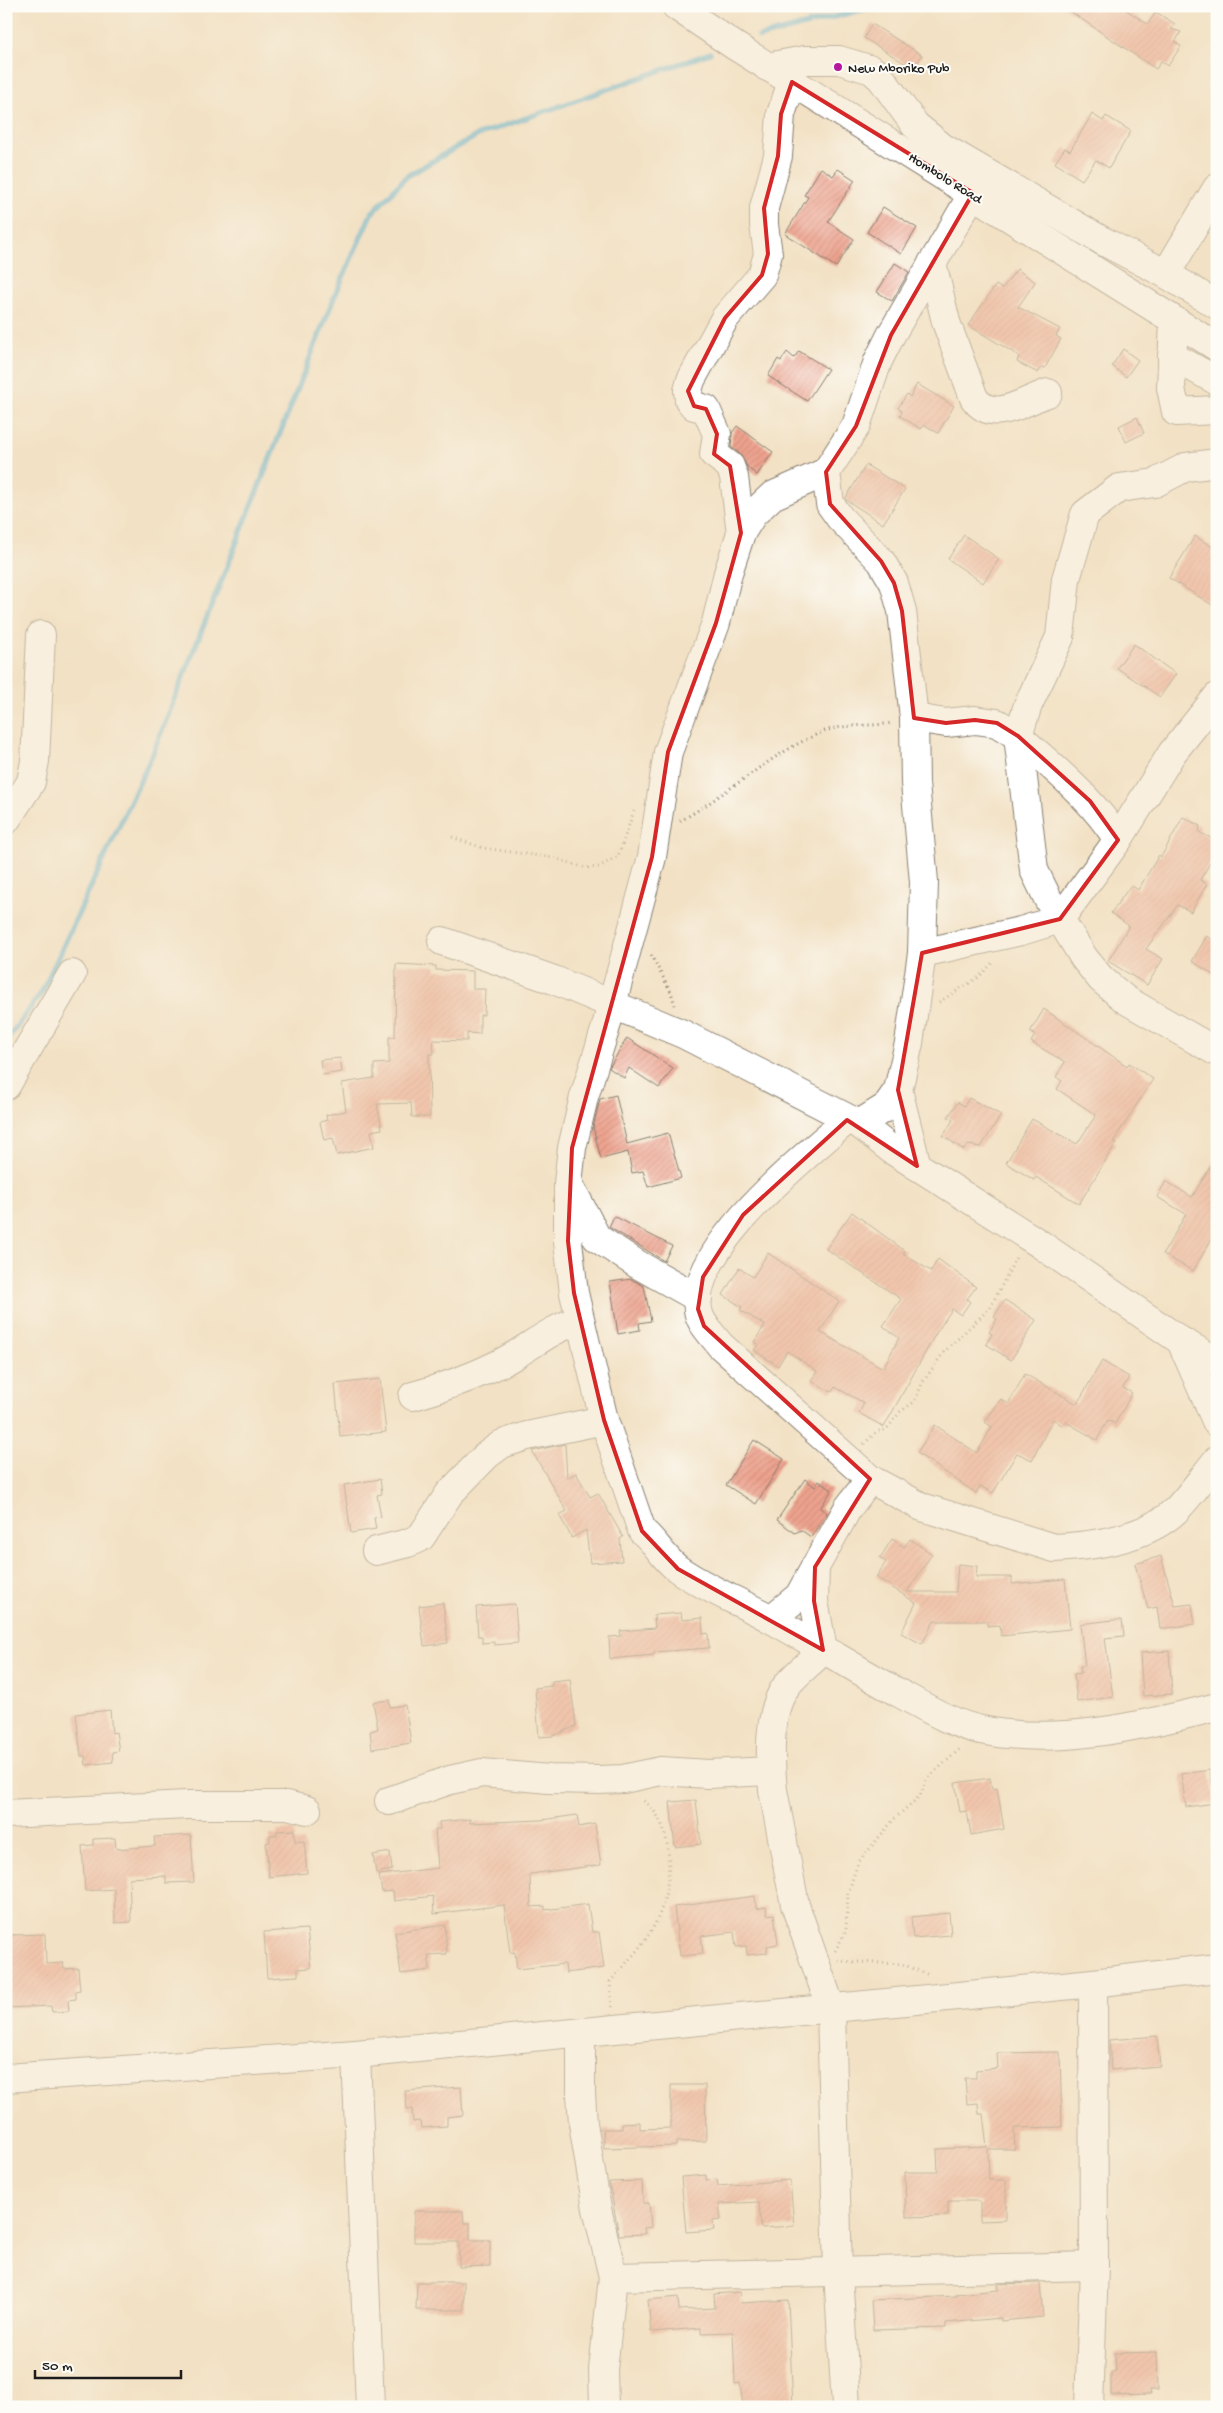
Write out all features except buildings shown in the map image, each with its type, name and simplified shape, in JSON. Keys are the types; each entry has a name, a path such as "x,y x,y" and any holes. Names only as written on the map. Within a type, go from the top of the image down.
{"street":[{"name":"Hombolo Road","path":"690,10 767,67 973,193 1217,347"},
{"path":"767,67 805,60 839,60 872,70 881,78 915,125 942,147 1100,240 1166,274 1217,305"},
{"path":"741,533 736,488 730,466 714,454 717,434 706,410 694,406 688,391 691,380 725,318 762,275 768,254 764,208 778,156 781,114 792,82"},
{"path":"1166,274 1217,188"},
{"path":"973,193 878,361 856,426 826,472 772,496 753,514 741,533 728,573 714,631 668,752 658,827 612,1005 584,1097 572,1148 568,1183 568,1241 579,1320 594,1372 604,1420 642,1531 655,1541 667,1560 678,1569 771,1619 935,1713 968,1727 1032,1736 1072,1736 1217,1707"},
{"path":"932,263 946,322 972,393 978,404 988,411 999,411 1048,393"},
{"path":"1174,321 1171,388 1176,412 1217,410"},
{"path":"1172,356 1217,381"},
{"path":"1217,463 1186,467 1155,483 1119,488 1085,514 1066,579 1060,637 1028,704 1018,736 1034,870 1039,883 1084,958 1112,990 1217,1052"},
{"path":"826,472 830,504 840,518 881,561 894,583 902,611 914,718 915,783 924,882 922,953 913,1016 898,1090 886,1107 853,1122 776,1182 743,1215 703,1277 698,1298 700,1317 720,1345 860,1471 922,1507 1054,1548 1072,1547 1128,1536 1156,1524 1174,1512 1217,1460"},
{"path":"6,820 32,782 36,752 41,635"},
{"path":"922,953 1021,931 1060,919 1118,840 1172,753 1217,697"},
{"path":"914,718 946,723 975,720 997,722 1018,736 1090,801 1105,818 1118,840"},
{"path":"442,942 554,980 683,1034 853,1122 917,1166 1027,1236 1181,1341 1217,1361"},
{"path":"6,1086 72,974"},
{"path":"898,1090 917,1166"},
{"path":"568,1183 597,1238 637,1264 698,1298"},
{"path":"412,1396 454,1385 482,1373 561,1326 579,1320"},
{"path":"1181,1341 1217,1423"},
{"path":"376,1551 416,1541 421,1537 452,1489 487,1455 502,1444 527,1436 604,1420"},
{"path":"771,1619 799,1596 848,1508 860,1471"},
{"path":"815,1567 814,1601 823,1650"},
{"path":"823,1650 787,1686 779,1699 774,1718 771,1771 774,1798 795,1905 825,1968 831,2008 838,2272 846,2407"},
{"path":"389,1801 450,1780 482,1773 548,1779 623,1779 661,1771 708,1774 771,1771"},
{"path":"6,1814 187,1804 287,1805 307,1810"},
{"path":"6,2078 356,2054 1093,1983 1217,1968"},
{"path":"1089,2407 1094,2266 1093,1983"},
{"path":"581,2033 581,2094 584,2123 597,2209 613,2277 603,2370 604,2407"},
{"path":"356,2054 370,2407"},
{"path":"613,2277 1094,2266"}],"path":[{"path":"658,827 677,823 778,755 821,732 880,725 914,718"},
{"path":"452,837 497,851 554,858 573,866 599,867 610,862 622,849 634,808"},
{"path":"648,948 653,961 671,992 683,1034"},
{"path":"913,1016 979,977 997,958"},
{"path":"860,1471 866,1442 877,1430 886,1430 900,1412 914,1402 924,1382 944,1352 990,1308 1027,1236"},
{"path":"825,1968 846,1930 848,1893 858,1863 894,1819 920,1796 928,1778 971,1738 983,1730"},
{"path":"616,2029 610,1982 655,1924 666,1888 667,1855 666,1834 659,1818 651,1806 630,1791 623,1779"},
{"path":"825,1968 902,1964 936,1978"}],"highlighted area":[{"path":"792,82 973,193 891,335 856,426 826,472 830,504 881,561 894,583 902,611 914,718 946,723 975,720 997,723 1018,736 1090,801 1118,840 1060,919 922,953 898,1090 917,1166 847,1120 743,1215 703,1277 698,1309 704,1326 870,1479 815,1567 814,1601 823,1650 678,1569 642,1531 604,1420 574,1293 568,1241 572,1148 652,857 668,752 716,623 741,533 730,466 714,454 717,434 706,409 694,406 688,391 725,318 762,275 768,254 764,208 778,156 781,114"}],"waterway":[{"path":"759,37 876,6"},
{"path":"6,1041 42,992 153,753 333,300 371,214 407,176 478,135 710,53"}],"place":[{"name":"New Mboriko Pub","path":"838,67"}]}
